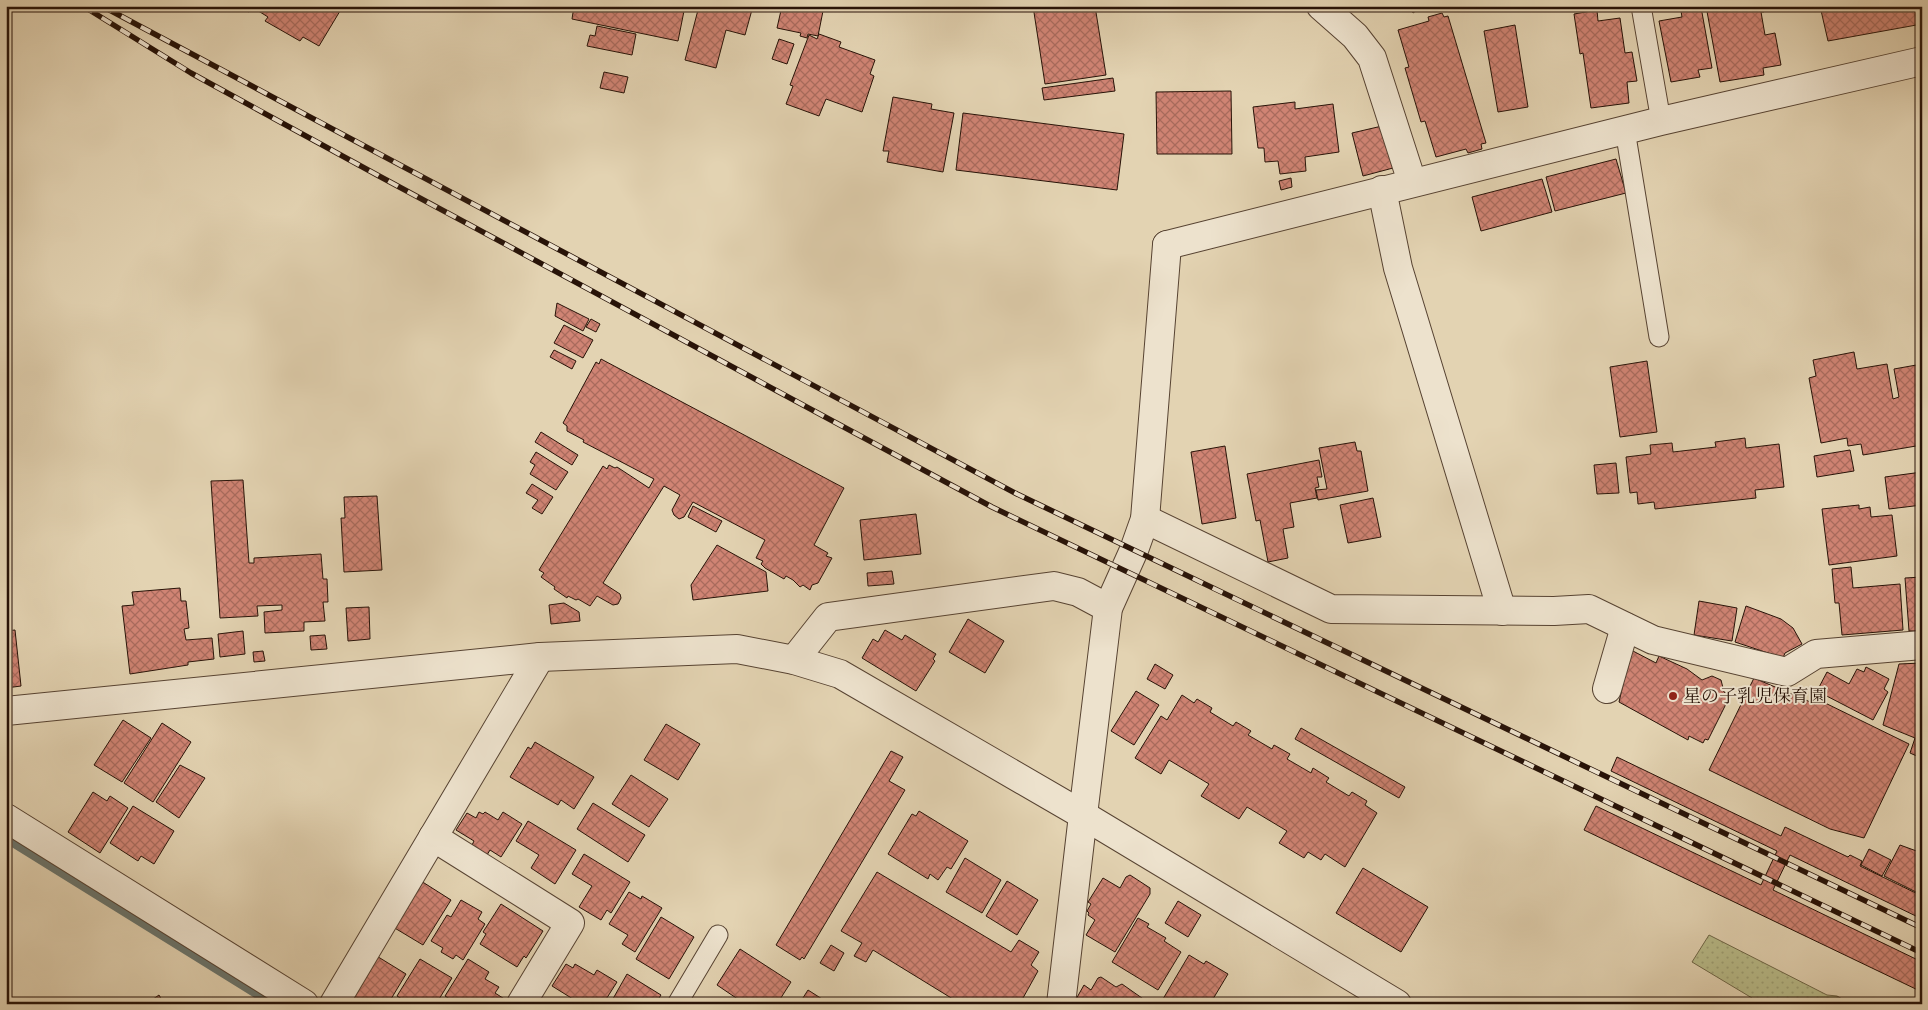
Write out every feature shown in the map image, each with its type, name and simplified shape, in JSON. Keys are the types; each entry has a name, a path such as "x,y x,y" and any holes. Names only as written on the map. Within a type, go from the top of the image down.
{"street":[{"path":"1321,6 1355,36 1372,58 1412,182"},
{"path":"1060,1004 1108,608 1134,550 1145,519 1167,245 1661,121 1922,62"},
{"path":"1382,190 1398,268 1502,611"},
{"path":"1145,519 1331,609 1502,611 1589,609 1653,640 1787,672 1816,654 1922,645"},
{"path":"794,660 828,617 1054,586 1078,592 1108,608"},
{"path":"1608,689 1625,627"},
{"path":"6,711 540,657 737,649 794,660 840,674 1083,815 1396,1004"},
{"path":"334,1004 540,657"},
{"path":"6,818 304,1004"},
{"path":"433,837 570,923 521,1004"}],"lane":[{"path":"1641,6 1661,121"},
{"path":"1625,130 1659,337"},
{"path":"677,1004 718,935"}],"green space":[{"path":"1709,935 1827,995 1837,996 1851,1004 1749,1004 1752,998 1692,962"}],"building":[{"path":"239,6 343,6 319,46 303,37 300,41 265,21 268,17 252,7 249,12"},
{"path":"574,6 685,6 678,41 572,19"},
{"path":"699,6 753,6 745,35 726,30 716,68 685,60"},
{"path":"782,6 824,6 818,36 808,34 807,38 800,36 801,33 777,28"},
{"path":"1033,6 1095,6 1106,75 1045,84"},
{"path":"1409,6 1423,6 1413,13"},
{"path":"1706,6 1763,6 1764,12 1761,12 1765,35 1775,33 1781,65 1763,68 1764,75 1720,82"},
{"path":"1820,6 1922,6 1922,24 1828,41"},
{"path":"1701,7 1712,68 1698,70 1700,77 1671,82 1659,21 1682,17 1681,11"},
{"path":"1597,10 1598,21 1620,18 1625,53 1632,52 1637,81 1627,82 1629,103 1591,108 1583,53 1580,54 1574,14"},
{"path":"1442,13 1444,17 1448,16 1486,143 1481,144 1482,149 1468,153 1466,149 1436,157 1425,121 1421,122 1405,68 1409,67 1398,30 1429,21 1428,17"},
{"path":"1515,25 1528,107 1498,112 1484,31"},
{"path":"597,26 636,34 632,55 587,46 590,35 595,36"},
{"path":"819,34 841,42 839,47 875,60 870,74 874,76 862,112 826,99 819,116 786,104 793,86 790,85 809,35 817,39"},
{"path":"779,39 794,44 787,64 772,59"},
{"path":"604,72 628,77 624,93 600,88"},
{"path":"1113,78 1115,91 1044,100 1042,88"},
{"path":"1231,91 1232,154 1157,154 1156,92"},
{"path":"893,97 932,104 931,109 954,113 943,172 887,162 889,151 883,151"},
{"path":"1295,102 1295,109 1333,104 1339,152 1305,157 1306,171 1280,174 1278,161 1265,162 1264,148 1258,148 1253,107"},
{"path":"963,113 1124,134 1117,190 956,170"},
{"path":"1382,126 1393,168 1363,176 1352,133"},
{"path":"1616,159 1626,193 1555,211 1546,177"},
{"path":"1291,178 1292,187 1281,190 1279,181"},
{"path":"1542,179 1552,212 1481,231 1472,197"},
{"path":"557,303 589,319 583,331 555,316"},
{"path":"591,319 600,324 596,332 586,327"},
{"path":"564,325 593,340 583,358 554,343"},
{"path":"554,350 576,361 572,369 550,357"},
{"path":"1854,352 1857,369 1887,364 1893,399 1899,397 1894,369 1922,364 1922,445 1863,455 1861,444 1848,446 1847,438 1821,443 1809,378 1816,376 1813,360"},
{"path":"601,359 844,488 814,545 828,553 826,556 832,558 818,583 812,585 810,590 803,585 800,587 786,576 784,579 765,568 761,564 763,561 756,558 765,540 693,502 684,517 679,519 672,510 680,495 664,486 603,583 620,594 621,598 618,604 613,605 597,596 590,606 578,599 576,600 568,596 567,598 541,577 544,573 539,570 603,466 607,469 609,465 617,467 649,488 654,479 583,442 584,440 567,431 567,426 563,423 596,362 599,364"},
{"path":"1647,361 1657,432 1620,437 1610,367"},
{"path":"541,432 578,455 572,465 535,442"},
{"path":"1745,438 1746,448 1779,444 1784,487 1755,490 1756,498 1655,509 1654,502 1638,504 1637,492 1630,493 1626,457 1651,454 1650,445 1672,443 1673,452 1716,447 1715,442"},
{"path":"1355,442 1357,451 1361,451 1368,491 1318,500 1316,490 1327,489 1319,448"},
{"path":"1225,446 1236,518 1202,524 1191,452"},
{"path":"1850,450 1854,471 1817,477 1814,456"},
{"path":"536,452 568,472 556,490 530,474 535,465 530,462"},
{"path":"1319,460 1322,477 1317,477 1319,487 1315,488 1317,498 1290,503 1294,527 1283,529 1288,558 1268,562 1260,520 1256,521 1247,474"},
{"path":"1616,463 1619,493 1597,494 1594,465"},
{"path":"1922,472 1922,505 1889,509 1885,477"},
{"path":"243,480 249,563 254,563 254,558 321,554 323,579 327,579 328,602 323,602 325,621 304,622 304,631 265,633 264,612 282,610 282,605 257,606 258,616 220,618 211,481"},
{"path":"532,484 553,497 542,514 532,508 538,500 526,493"},
{"path":"377,496 382,570 344,572 341,518 345,518 344,497"},
{"path":"1373,498 1381,537 1348,543 1340,505"},
{"path":"1859,505 1859,509 1870,507 1871,517 1892,515 1897,556 1829,565 1822,509"},
{"path":"693,506 722,521 716,532 688,517"},
{"path":"916,514 921,554 864,560 860,520"},
{"path":"717,545 766,572 768,591 693,600 691,585"},
{"path":"1851,567 1853,588 1900,584 1903,630 1842,635 1839,603 1835,603 1832,569"},
{"path":"892,571 894,584 868,586 867,573"},
{"path":"1922,577 1922,631 1909,631 1905,578"},
{"path":"180,588 181,601 186,601 189,628 184,629 186,640 212,638 214,659 188,662 188,665 130,674 122,606 134,605 132,592"},
{"path":"1699,601 1737,608 1732,641 1694,635"},
{"path":"564,603 579,612 580,621 551,624 549,605"},
{"path":"1746,606 1781,619 1793,628 1802,644 1785,653 1783,658 1735,642"},
{"path":"369,607 370,639 348,641 346,608"},
{"path":"968,619 1004,641 985,673 949,652"},
{"path":"15,630 21,686 6,688 6,631"},
{"path":"885,630 902,640 905,635 936,654 933,659 935,661 916,691 862,658 873,639 878,642"},
{"path":"243,631 245,654 220,657 218,634"},
{"path":"325,635 327,649 311,650 310,636"},
{"path":"1631,650 1656,663 1659,656 1687,669 1702,680 1712,676 1721,680 1724,692 1730,696 1708,740 1705,739 1703,743 1689,736 1688,740 1619,702"},
{"path":"263,651 265,661 254,662 253,652"},
{"path":"1922,663 1921,758 1910,753 1915,738 1883,725 1899,664"},
{"path":"1155,664 1173,675 1165,689 1147,679"},
{"path":"1866,667 1889,679 1884,689 1888,692 1873,720 1817,691 1827,672 1849,684 1857,669 1864,672"},
{"path":"1754,678 1815,704 1817,699 1909,744 1864,838 1830,829 1709,770"},
{"path":"1136,691 1159,705 1134,745 1111,731"},
{"path":"1182,695 1194,703 1197,699 1212,708 1210,712 1233,726 1236,722 1251,731 1248,735 1272,749 1274,745 1290,754 1287,759 1311,773 1313,768 1329,778 1326,782 1349,796 1352,792 1367,801 1365,805 1377,813 1345,867 1325,854 1321,860 1308,852 1304,858 1279,843 1287,831 1247,807 1239,819 1201,796 1209,784 1169,760 1161,774 1135,758 1161,716 1167,720"},
{"path":"123,720 151,738 122,782 94,765"},
{"path":"162,723 191,742 153,802 124,783"},
{"path":"666,724 700,744 678,780 644,760"},
{"path":"1301,728 1405,787 1399,798 1295,739"},
{"path":"535,742 594,777 574,809 561,800 558,805 510,777 528,747 531,749"},
{"path":"891,751 903,757 889,781 905,790 804,959 802,957 800,960 776,945"},
{"path":"1617,757 1781,836 1785,827 1848,857 1850,855 1862,861 1860,866 1922,896 1922,919 1790,855 1773,890 1922,962 1922,992 1584,830 1596,806 1761,885 1777,851 1611,771"},
{"path":"180,765 205,778 179,818 156,802"},
{"path":"631,775 668,799 649,827 612,804"},
{"path":"93,792 107,801 110,796 128,808 100,853 68,832"},
{"path":"593,803 645,835 628,862 577,829"},
{"path":"133,806 174,831 154,864 141,856 138,861 110,843"},
{"path":"919,811 968,841 951,869 947,867 938,880 930,874 928,879 888,854 912,814 916,816"},
{"path":"479,812 483,814 485,812 498,820 503,812 522,824 501,857 490,850 487,855 472,845 474,841 456,830 467,813 476,818"},
{"path":"528,821 576,850 555,884 531,868 539,855 516,841"},
{"path":"1900,845 1922,853 1922,895 1884,876"},
{"path":"1869,849 1891,860 1882,876 1861,865"},
{"path":"584,854 630,882 611,913 607,910 601,920 579,907 592,886 572,874"},
{"path":"965,858 1001,880 982,913 946,892"},
{"path":"1363,868 1428,907 1401,952 1336,913"},
{"path":"877,872 1011,952 1019,940 1039,952 1031,965 1038,971 1023,998 1028,1001 1026,1004 961,1004 873,950 866,962 854,956 862,943 841,931"},
{"path":"1130,875 1150,888 1150,894 1115,952 1086,935 1095,920 1088,915 1087,911 1091,904 1088,902 1103,878 1120,888 1126,877"},
{"path":"421,881 451,900 423,945 393,927"},
{"path":"1007,881 1038,900 1017,935 986,916"},
{"path":"629,892 641,899 642,896 662,908 635,952 622,944 628,935 609,924"},
{"path":"461,900 482,912 478,919 485,924 463,960 456,955 453,959 441,952 443,948 431,941 447,915 451,917"},
{"path":"1178,901 1201,915 1188,937 1165,923"},
{"path":"501,904 543,931 526,958 524,956 517,967 480,944 486,934 483,932"},
{"path":"661,917 694,937 669,979 636,959"},
{"path":"1138,918 1149,924 1147,927 1166,938 1164,941 1181,952 1158,990 1112,962"},
{"path":"831,945 844,953 834,971 820,963"},
{"path":"740,949 791,982 777,1004 745,1004 717,985"},
{"path":"375,955 406,974 388,1004 354,1004 351,1002 358,991 354,989"},
{"path":"1189,955 1204,964 1206,961 1228,974 1210,1004 1160,1004"},
{"path":"420,959 452,978 436,1004 410,1004 397,996"},
{"path":"468,959 489,972 485,979 499,987 495,993 506,1000 504,1004 457,1004 445,996"},
{"path":"566,964 573,968 575,964 594,975 597,970 617,982 603,1004 581,1004 552,986"},
{"path":"627,974 661,995 655,1004 610,1004"},
{"path":"1101,977 1116,987 1122,984 1149,1003 1079,1004 1075,1001 1084,985 1091,990 1098,978"},
{"path":"808,990 830,1004 799,1004"},
{"path":"159,995 164,1004 146,1004"}],"waterway":[{"path":"6,837 275,1004"}],"railway":[{"path":"83,6 191,73 992,507 1922,953"},
{"path":"102,6 1017,494 1922,928"}],"place":[{"name":"星の子乳児保育園","path":"1673,696"}]}
